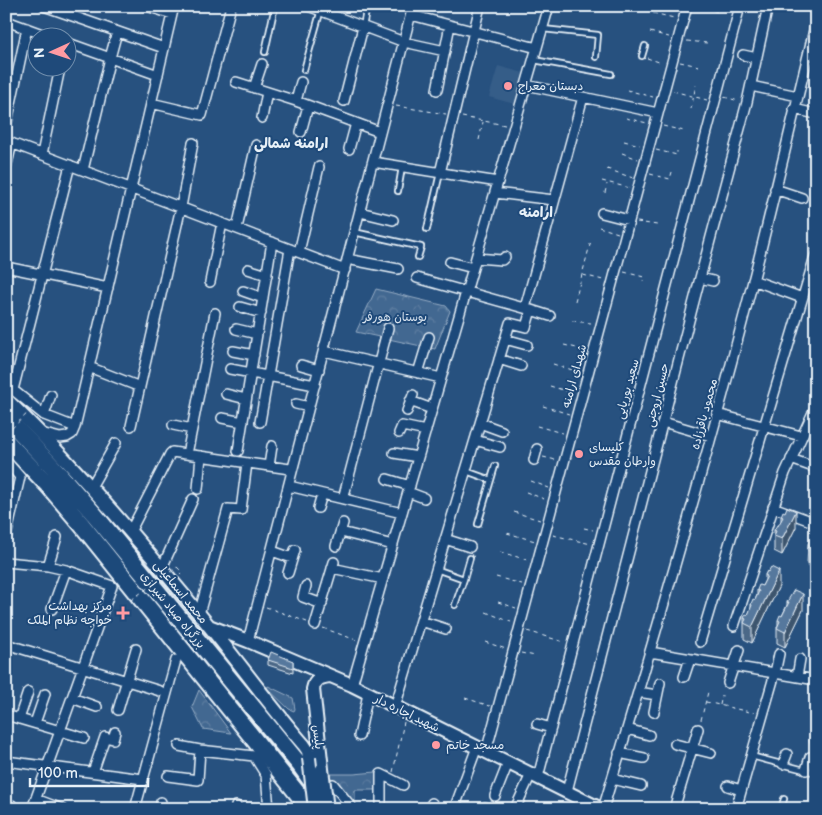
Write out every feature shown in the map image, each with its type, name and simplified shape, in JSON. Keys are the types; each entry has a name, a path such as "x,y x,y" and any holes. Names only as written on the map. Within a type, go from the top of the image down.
{"highway":[{"name":"بزرگراه صیاد شیرازی","path":"6,417 94,514 293,758 332,809"},
{"name":"بزرگراه صیاد شیرازی","path":"6,441 48,485 82,525 310,809"}],"main road":[{"name":"محمد اسماعیلی","path":"10,395 41,433 162,568 308,751 315,809"},
{"name":"شهید اجاره دار","path":"209,626 352,685 599,808"},
{"name":"پلیس","path":"326,809 313,689 319,678 330,676"}],"street":[{"path":"44,6 164,48"},
{"path":"41,433 64,438 72,434 75,427 173,10 147,6"},
{"path":"151,103 202,115 231,6"},
{"path":"308,6 321,9 404,42 445,51"},
{"path":"440,173 480,6"},
{"path":"352,685 549,6"},
{"name":"شهدای ارامنه","path":"456,804 482,749 498,709 687,6"},
{"name":"سعید بوریایی","path":"515,809 534,776 551,728 740,6"},
{"name":"حسین اروجنی","path":"567,791 747,102 768,6"},
{"path":"248,641 412,10 474,31 537,48"},
{"name":"محمود باقرزاده","path":"599,808 612,779 711,436 753,280 816,22"},
{"path":"6,127 27,28 12,23"},
{"path":"340,117 362,26"},
{"path":"437,90 449,30"},
{"path":"82,170 117,32"},
{"path":"78,47 158,75"},
{"path":"743,55 757,58"},
{"path":"254,88 262,64"},
{"path":"42,154 58,78"},
{"path":"236,82 296,101 380,132"},
{"path":"296,101 301,82"},
{"path":"526,86 658,112"},
{"path":"751,86 798,96"},
{"path":"262,118 267,92"},
{"path":"401,709 421,620 510,322 526,327 528,309 554,200 582,97"},
{"path":"301,132 308,106"},
{"path":"794,109 816,114"},
{"path":"349,149 356,123"},
{"path":"6,168 9,142 345,270"},
{"path":"131,426 181,207 193,143"},
{"path":"236,228 256,145"},
{"path":"372,162 498,182"},
{"path":"70,165 10,395 34,407 44,415 75,427"},
{"path":"260,422 294,250 319,167"},
{"path":"775,189 802,198"},
{"path":"495,193 554,200"},
{"path":"360,212 393,220"},
{"path":"602,213 629,220"},
{"path":"210,282 222,223"},
{"path":"238,451 272,242"},
{"path":"700,642 815,256"},
{"path":"476,258 502,260 505,257"},
{"path":"347,258 398,269"},
{"path":"450,261 473,268"},
{"path":"6,267 108,288"},
{"path":"248,270 267,275"},
{"path":"417,278 550,316"},
{"path":"700,278 713,281"},
{"path":"753,280 802,298"},
{"path":"243,291 263,298"},
{"path":"240,308 261,313"},
{"path":"187,454 215,313"},
{"path":"343,499 388,328"},
{"path":"236,329 257,334"},
{"path":"418,373 429,338"},
{"path":"505,339 527,345"},
{"path":"324,350 441,378"},
{"path":"233,351 254,355"},
{"path":"499,359 521,366"},
{"path":"301,365 319,370"},
{"path":"89,367 140,387"},
{"path":"230,369 315,385"},
{"path":"226,394 246,398"},
{"path":"44,415 50,395"},
{"path":"407,411 412,398 432,409"},
{"path":"296,404 309,407"},
{"path":"734,626 773,507 791,459 814,412"},
{"path":"717,414 801,436"},
{"path":"222,418 243,422"},
{"path":"664,422 711,436"},
{"path":"480,423 502,430"},
{"path":"173,425 192,429"},
{"path":"399,433 402,426 426,431"},
{"path":"475,440 500,447"},
{"path":"91,487 116,444"},
{"path":"268,466 272,446"},
{"path":"130,532 172,452 290,469"},
{"path":"394,453 418,457"},
{"path":"198,489 201,456"},
{"path":"791,459 816,468"},
{"path":"6,461 20,477 6,538"},
{"path":"199,614 228,508 241,510 246,463"},
{"path":"387,480 409,489 424,498"},
{"path":"289,486 402,513"},
{"path":"318,508 322,494"},
{"path":"162,568 193,499"},
{"path":"773,507 816,523"},
{"path":"336,546 342,527 393,545"},
{"path":"48,566 57,536"},
{"path":"445,539 470,547"},
{"path":"272,551 294,554 288,573"},
{"path":"6,562 48,566 66,570 112,586 32,809"},
{"path":"315,625 333,565 383,579"},
{"path":"52,608 66,570"},
{"path":"306,586 302,597 322,604"},
{"path":"421,620 446,629"},
{"path":"6,644 160,690"},
{"path":"118,710 136,649"},
{"path":"728,683 740,650"},
{"path":"650,652 816,680"},
{"path":"736,809 779,654"},
{"path":"684,677 690,659"},
{"path":"797,677 800,659"},
{"path":"134,809 176,660"},
{"path":"654,712 660,683"},
{"path":"19,719 28,692"},
{"path":"638,692 657,695"},
{"path":"35,724 45,694"},
{"path":"359,736 368,694"},
{"path":"72,698 96,707"},
{"path":"6,715 84,738"},
{"path":"537,724 551,728"},
{"path":"674,809 699,725"},
{"path":"626,729 649,734"},
{"path":"94,772 105,737 113,739 115,732"},
{"path":"675,744 711,753"},
{"path":"179,746 254,756 266,775 269,809"},
{"path":"168,776 198,780 200,750"},
{"path":"619,753 644,758"},
{"path":"784,764 787,754"},
{"path":"806,770 810,757"},
{"path":"6,761 143,779"},
{"path":"495,796 508,763"},
{"path":"381,809 381,774 403,785"},
{"path":"612,779 641,786"},
{"path":"333,784 353,809"},
{"path":"728,786 741,790"},
{"path":"36,800 62,809"}],"lane":[{"path":"264,52 276,6"},
{"path":"362,26 367,6"},
{"path":"304,70 321,9"},
{"path":"543,29 598,35 596,57"},
{"path":"642,56 645,46"},
{"path":"534,60 611,74"},
{"path":"398,191 402,167"},
{"path":"427,229 440,173"},
{"path":"354,232 421,246 418,257"},
{"path":"478,524 495,466"},
{"path":"466,471 491,480"},
{"path":"455,605 470,558"},
{"path":"436,569 464,579"},
{"path":"751,756 816,773"},
{"path":"781,809 784,799"}],"path":[{"path":"698,6 718,12"},
{"path":"653,13 683,20"},
{"path":"650,32 678,40 707,43"},
{"path":"642,56 672,63 699,66"},
{"path":"691,109 696,84"},
{"path":"665,89 693,96 747,102"},
{"path":"627,90 662,100"},
{"path":"387,105 454,115 514,127"},
{"path":"626,118 684,131"},
{"path":"480,140 484,121"},
{"path":"624,140 677,155 677,151"},
{"path":"622,154 645,161"},
{"path":"607,170 670,179 672,172"},
{"path":"602,181 637,190"},
{"path":"605,193 608,183"},
{"path":"629,220 658,226"},
{"path":"599,227 625,235"},
{"path":"575,301 591,242"},
{"path":"616,270 644,277 643,281"},
{"path":"582,275 613,282"},
{"path":"572,321 601,324"},
{"path":"564,345 594,352"},
{"path":"554,364 588,374"},
{"path":"550,386 582,396"},
{"path":"543,406 576,417"},
{"path":"6,434 34,407"},
{"path":"537,426 571,436"},
{"path":"535,455 564,462"},
{"path":"531,481 556,490"},
{"path":"526,492 554,502"},
{"path":"514,512 548,522"},
{"path":"584,528 602,533"},
{"path":"545,532 598,546"},
{"path":"507,533 542,543"},
{"path":"500,552 537,563"},
{"path":"131,600 177,567"},
{"path":"496,577 531,587"},
{"path":"498,602 524,612"},
{"path":"486,612 520,627 573,644"},
{"path":"485,642 535,656"},
{"path":"699,725 708,692"},
{"path":"720,706 722,694"},
{"path":"465,698 498,709"},
{"path":"706,702 763,715"},
{"path":"391,780 401,709"}],"shaded area":[{"name":"دبستان معراج","path":"498,66 527,74 518,105 489,97"}],"green space":[{"name":"بوستان هورفر","path":"376,289 446,306 450,311 435,349 356,332"},
{"path":"268,686 293,698 294,711 289,709 267,688"},
{"path":"199,690 231,733 203,729 192,707"},
{"path":"376,772 378,790 355,790 355,807 328,774 354,774"}],"building":[{"path":"787,507 796,511 782,539 774,536 776,531 774,530 783,517 781,516 783,511 785,512"},
{"path":"816,531 815,554 807,550 810,545 808,544 810,539 812,540"},
{"path":"771,567 779,571 752,627 744,623 746,619 744,618 746,614 748,615 753,599 755,600 759,591 757,590 759,585 762,586 767,576 765,575"},
{"path":"794,590 803,594 785,632 777,628 780,621 778,620 780,615 782,616"},
{"path":"271,652 293,661 293,668 268,660"}],"place":[{"name":"دبستان معراج","path":"508,86"},
{"name":"کلیسای وارطان مقدس","path":"579,454"},
{"name":"مرکز بهداشت خواجه نظام الملک","path":"123,613"},
{"name":"مسجد خاتم","path":"436,745"}],"district":[{"name":"ارامنه شمالی","path":"291,143"},
{"name":"ارامنه","path":"536,212"}]}
